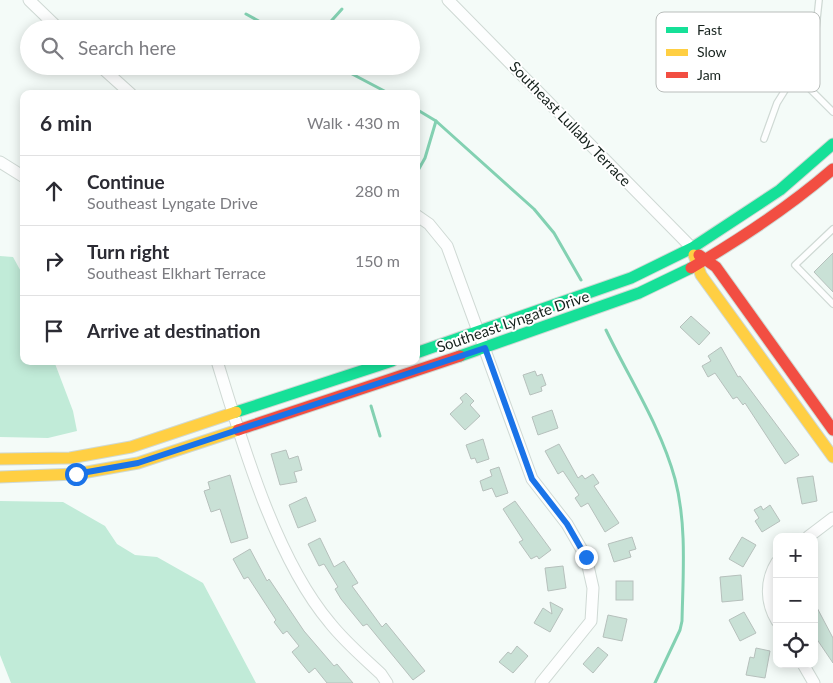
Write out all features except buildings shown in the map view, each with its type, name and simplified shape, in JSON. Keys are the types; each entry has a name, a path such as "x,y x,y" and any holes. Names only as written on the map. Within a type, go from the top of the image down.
{"street":[{"path":"29,0 50,20"},
{"name":"Southeast Lullaby Terrace","path":"448,0 692,248"},
{"path":"110,75 127,90"},
{"name":"Southeast Lyngate Drive","path":"420,352 631,278 692,248 780,190 833,144"},
{"path":"0,162 20,174"},
{"name":"Southeast Lyngate Drive","path":"0,476 76,474 138,463 485,348 639,293 701,262 741,239 792,204 833,169"},
{"path":"420,218 429,224 448,246 532,479 567,524 586,557 593,588 591,621 541,683"},
{"path":"692,248 701,262 701,275 833,457"},
{"path":"701,262 716,267 833,430"},
{"path":"218,365 233,414 271,518 297,574 330,623 381,674 387,683"},
{"path":"0,459 70,458 131,447 380,365"},
{"path":"778,381 791,372"},
{"path":"813,533 833,518"},
{"path":"773,572 767,587 773,614"},
{"path":"805,668 810,682"}],"lane":[{"path":"764,139 777,103 784,92"},
{"path":"813,92 833,112"},
{"path":"833,229 795,266 833,304"}],"green space":[{"path":"0,256 13,257 20,270 20,365 56,365 73,411 77,431 48,438 0,437"},
{"path":"0,501 63,502 105,526 117,544 135,555 157,557 203,583 256,683 11,683 0,655"}],"waterway":[{"path":"332,20 342,9"},
{"path":"246,14 257,20"},
{"path":"354,75 382,90"},
{"path":"420,111 436,121 534,209 554,233 581,280"},
{"path":"420,167 425,158 436,121"},
{"path":"606,330 662,441 679,496 683,532 682,621 680,630 655,683"},
{"path":"371,406 380,436"}],"traffic: fast":[{"path":"420,352 631,278 692,248 780,190 833,144"},
{"path":"460,356 639,293 691,268"},
{"path":"236,412 380,365"}],"traffic: slow":[{"path":"694,255 701,275 833,457"},
{"path":"0,459 70,458 131,447 236,412"},
{"path":"0,477 76,474 138,463 238,430"}],"traffic: jam":[{"path":"691,268 764,222 833,169"},
{"path":"699,255 716,267 833,430"},
{"path":"238,430 460,356"}],"route":[{"path":"76,474 138,463 485,348 532,479 567,524 586,557"}]}
